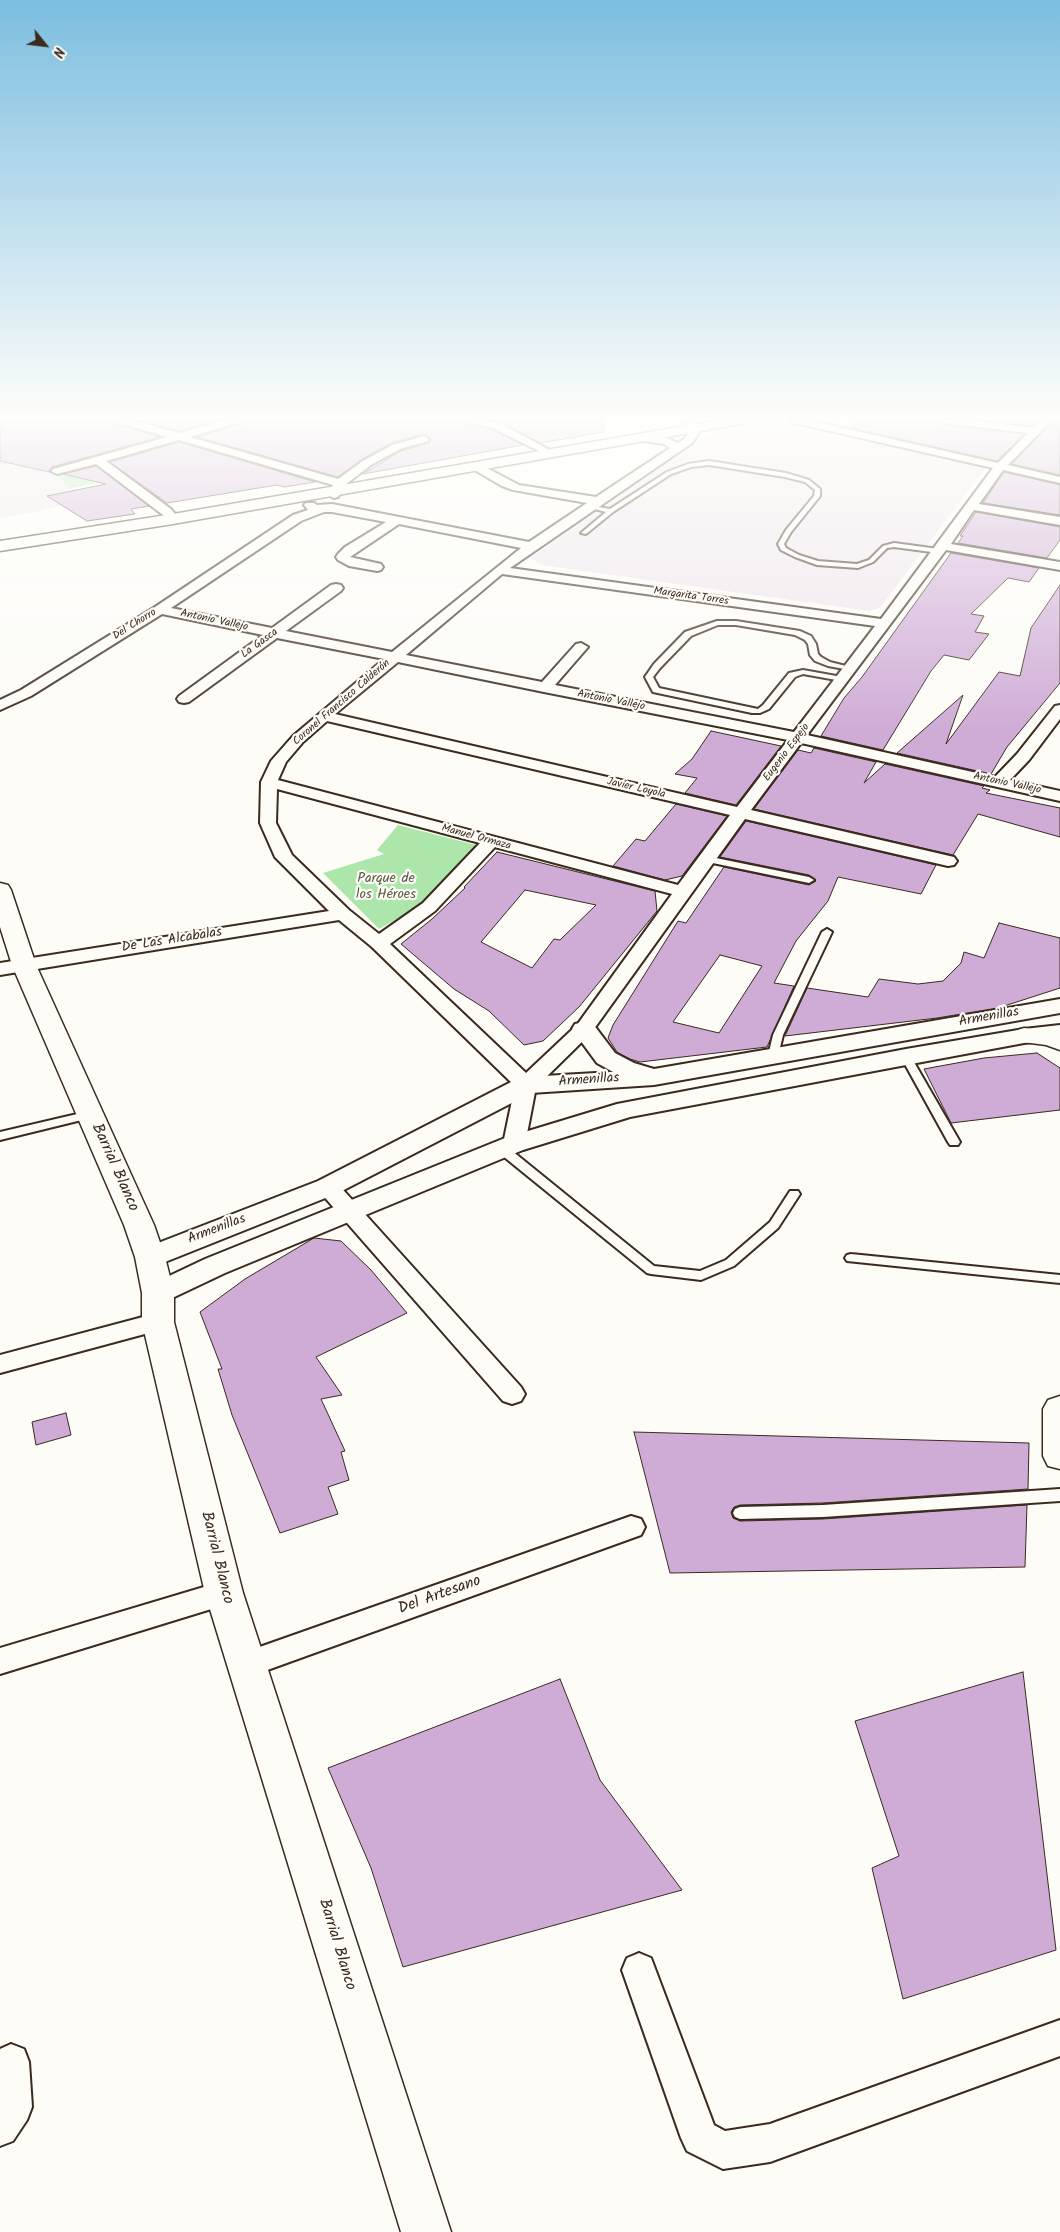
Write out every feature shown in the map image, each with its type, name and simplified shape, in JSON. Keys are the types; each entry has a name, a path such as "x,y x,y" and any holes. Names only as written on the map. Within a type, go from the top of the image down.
{"main road":[{"path":"0,539 110,524"},
{"path":"0,546 124,524"},
{"name":"Barrial Blanco","path":"0,890 12,967 90,1115 139,1225 150,1257 158,1307 224,1592 426,2232"},
{"path":"1024,1036 1050,1038 1060,1042"},
{"path":"1060,1409 1060,1456"}],"street":[{"name":"Del Chorro","path":"0,706 26,693 160,610 288,524"},
{"path":"378,567 349,562 342,557 349,550 391,524"},
{"path":"413,524 531,546"},
{"name":"Coronel Francisco Calderón","path":"526,1085 379,943 343,914 284,857 268,823 269,782 279,761 298,739 324,716 499,570 562,524"},
{"name":"Eugenio Espejo","path":"526,1085 584,1029 706,859 959,524"},
{"path":"941,549 1060,566"},
{"name":"Margarita Torres","path":"499,570 883,623"},
{"name":"La Gasca","path":"184,699 336,588"},
{"name":"Antonio Vallejo","path":"160,610 798,739 1060,796"},
{"path":"544,688 581,647"},
{"path":"999,782 1023,757 1060,709"},
{"name":"Javier Loyola","path":"324,716 948,861"},
{"name":"Manuel Ormaza","path":"269,782 684,892"},
{"path":"379,943 429,907 490,842"},
{"name":"De Las Alcabalas","path":"12,967 343,914"},
{"name":"Armenillas","path":"150,1257 328,1187 526,1085 654,1077 1060,1006"},
{"path":"584,1029 606,1058 625,1068 654,1077"},
{"name":"Armenillas","path":"0,1364 158,1307 215,1266 352,1212 508,1146 626,1110 906,1057 1024,1036 1060,1032"},
{"path":"508,1146 526,1085"},
{"path":"328,1187 512,1394"},
{"name":"Del Artesano","path":"248,1664 631,1527"},
{"path":"0,1661 224,1592"},
{"path":"639,1970 700,2138 723,2150 770,2143 1060,2038"},
{"path":"0,2128 14,2107 11,2062"}],"lane":[{"path":"584,533 595,524"},
{"path":"794,524 781,544 783,549 817,564 858,566 871,561 886,548 894,545 941,549"},
{"path":"717,623 736,624 797,634 808,638 812,644 814,655 818,659 846,674 804,672 792,675 766,707 760,711 752,711 656,690 649,677 688,634 717,623"},
{"path":"804,672 818,659"},
{"path":"706,859 809,880"},
{"path":"773,1056 778,1035 827,932"},
{"path":"906,1057 954,1142"},
{"path":"0,1136 90,1115"},
{"path":"508,1146 651,1270 701,1276 730,1263 774,1225 794,1194"},
{"path":"851,1258 1060,1279"},
{"path":"740,1513 823,1511 1060,1495"}],"shaded area":[{"path":"579,524 943,524 880,608 869,611 541,565 532,557"}],"green space":[{"name":"Parque de los Héroes","path":"398,825 476,845 419,907 379,929 323,873 384,854 377,850"}],"building":[{"path":"968,524 1044,524 1060,527 1060,540 1047,558 958,543 963,536 960,536"},
{"path":"951,553 1039,568 1029,582 1008,578 971,614 984,616 975,632 989,634 969,660 944,655 931,671 883,750 821,736 844,698 862,677"},
{"path":"1060,585 1060,683 1007,747 991,774 897,753 963,695 946,744 999,672 1020,676 1031,628"},
{"path":"711,731 781,746 736,805 685,793 697,778 675,774 692,759"},
{"path":"814,748 876,762 864,783 885,764 984,786 982,788 990,790 986,793 1060,808 1060,837 978,814 953,855 754,809 798,750 811,753"},
{"path":"676,804 727,816 682,876 665,880 613,866 636,839 645,841"},
{"path":"746,821 936,865 921,894 838,877 828,901 796,941 774,983 794,986 767,1047 640,1062 630,1059 617,1052 608,1038 613,1025 678,921 686,923 724,867 809,885 816,881 809,875 720,857","holes":["720,955 762,966 719,1033 673,1022"]},
{"path":"497,852 655,891 657,911 579,1007 543,1041 524,1045 489,1011 454,989 401,944 432,919","holes":["525,890 596,905 560,940 554,939 532,968 481,942"]},
{"path":"999,923 1060,938 1060,988 998,1008 937,1018 785,1036 807,988 868,997 879,979 918,984 943,981 961,963 964,952 984,958"},
{"path":"1037,1053 1060,1068 1060,1110 951,1123 924,1069 984,1058"},
{"path":"314,1238 341,1241 371,1270 407,1313 316,1357 342,1395 321,1399 345,1451 341,1452 349,1480 328,1487 338,1514 280,1533 232,1415 218,1369 222,1369 200,1312 245,1279"},
{"path":"66,1413 71,1435 36,1445 32,1422"},
{"path":"634,1432 1029,1443 1028,1489 823,1503 740,1505 734,1507 731,1512 733,1518 740,1521 823,1519 1027,1505 1025,1567 670,1573"},
{"path":"1023,1672 1056,1950 903,1999 872,1868 899,1856 855,1721"},
{"path":"560,1679 600,1780 682,1890 403,1967 371,1868 328,1768"}]}
